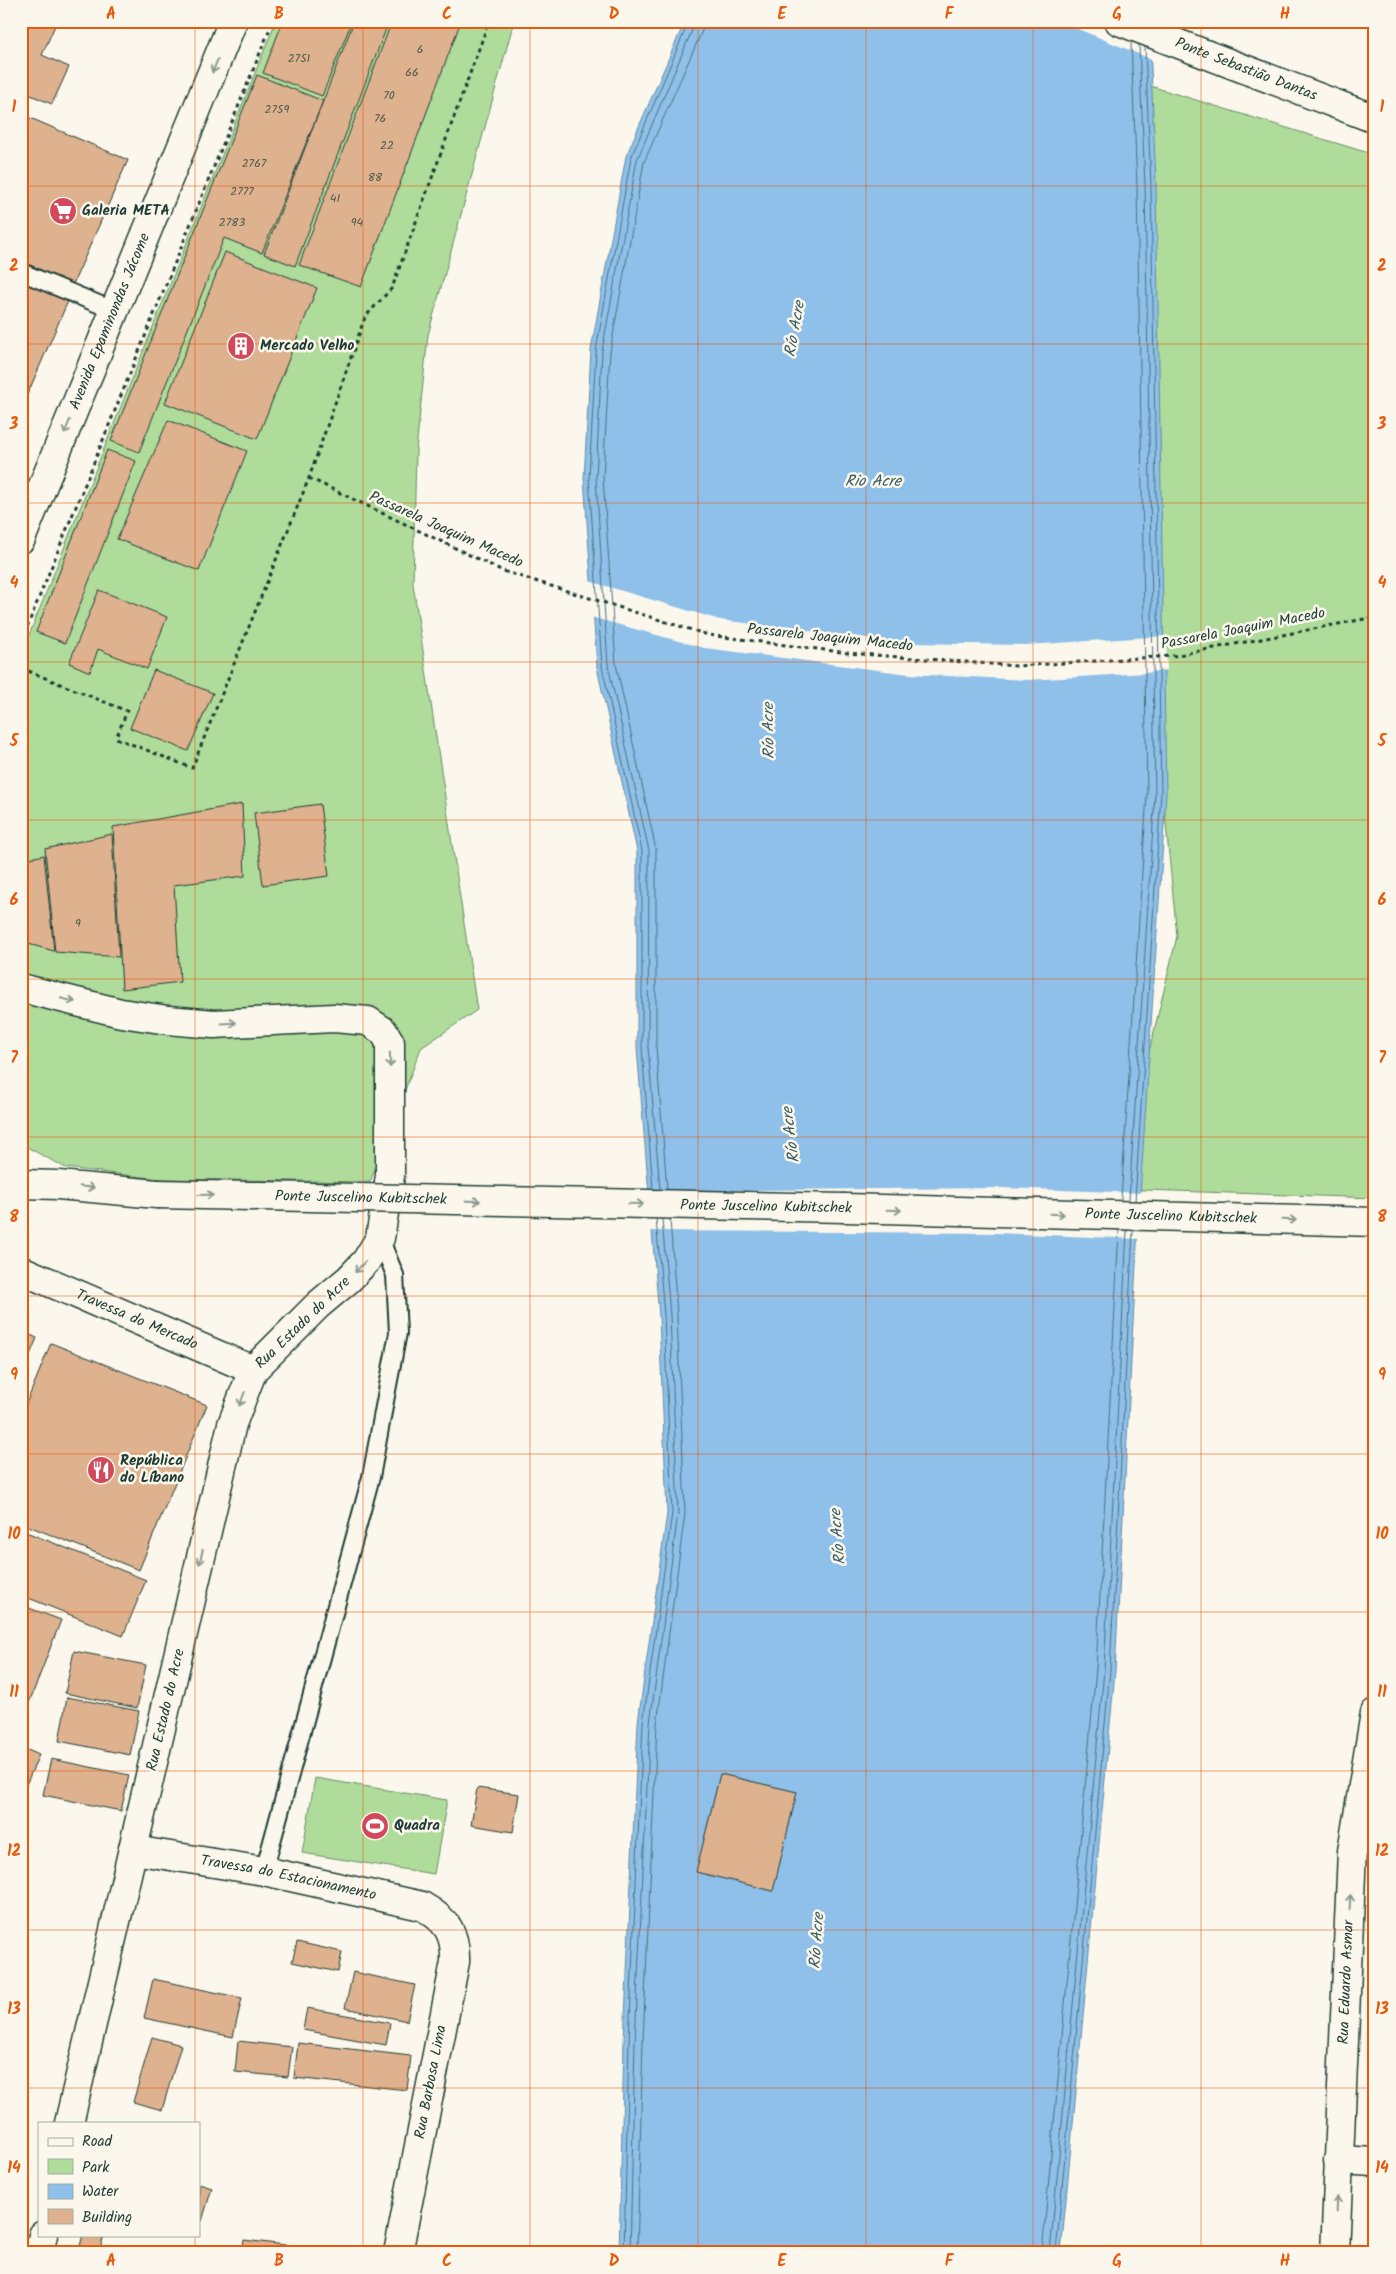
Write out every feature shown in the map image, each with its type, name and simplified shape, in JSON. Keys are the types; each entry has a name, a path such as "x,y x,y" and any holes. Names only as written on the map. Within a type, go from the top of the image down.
{"street":[{"name":"Avenida Epaminondas Jácome","path":"21,539 233,21"},
{"name":"Ponte Sebastião Dantas","path":"1119,21 1375,119"},
{"name":"Rua Estado do Acre","path":"21,988 121,1013 168,1020 214,1024 334,1018 368,1021 376,1026 390,1042 390,1176 380,1238 366,1261 349,1279 318,1305 253,1370 232,1424 69,2122"},
{"path":"21,1166 58,1184"},
{"path":"21,1184 58,1184"},
{"name":"Ponte Juscelino Kubitschek","path":"58,1184 157,1194 836,1208 1375,1222"},
{"name":"Travessa do Mercado","path":"21,1270 253,1370"},
{"name":"Rua Eduardo Asmar","path":"1335,2253 1352,1851 1375,1713"},
{"name":"Travessa do Estacionamento","path":"134,1850 264,1871 422,1906 439,1916"},
{"name":"Rua Barbosa Lima","path":"398,2253 455,1962 456,1946 449,1930 439,1916"},
{"path":"1338,2160 1375,2162"},
{"path":"39,2253 43,2236"}],"lane":[{"path":"21,272 116,310"},
{"path":"264,1871 371,1477 398,1333 395,1275 380,1238"}],"path":[{"path":"21,642 273,21"},
{"path":"21,668 127,711 116,738 192,768 309,478 365,316 392,288 489,21"},
{"name":"Passarela Joaquim Macedo","path":"309,478 503,571 699,633 726,638 848,653 1016,666 1174,656 1355,619 1375,617"}],"green space":[{"path":"276,21 514,21 428,335 416,450 413,584 477,1010 421,1048 370,1182 160,1179 66,1168 21,1144 21,655"},
{"path":"1147,85 1375,155 1375,1198 1116,1189 1177,936 1154,703"},
{"name":"Quadra","path":"315,1778 447,1800 434,1874 302,1853"}],"water":[{"name":"Rio Acre","path":"685,21 1149,21 1156,185 1166,794 1138,1226 1115,1671 1061,2253 619,2253 624,2041 638,1722 667,1513 659,1316 637,1048 637,851 597,667 584,478 591,350 626,156"}],"pier":[{"path":"1059,21 1152,21 1153,60"},
{"path":"589,581 720,620 909,643 1026,645 1166,636 1167,670 1027,680 909,674 704,648 591,617"},
{"path":"1001,1188 1143,1193 1140,1239 997,1233 649,1231 646,1191"}],"building":[{"path":"21,21 57,21 42,55 69,67 52,104 21,91"},
{"path":"283,21 352,21 322,96 263,73"},
{"path":"354,21 389,21 295,266 264,254"},
{"path":"392,21 461,21 361,287 299,265"},
{"path":"257,75 323,101 262,253 224,238 139,452 111,441"},
{"name":"Galeria META","path":"21,114 128,160 73,284 21,261"},
{"name":"Mercado Velho","path":"225,252 317,288 257,439 165,403"},
{"path":"21,281 68,301 21,409"},
{"path":"168,420 247,451 199,571 117,539"},
{"path":"107,450 136,461 65,643 36,632"},
{"path":"99,590 167,617 147,669 98,649 90,672 69,663"},
{"path":"154,670 213,693 188,751 130,728"},
{"path":"242,804 245,876 174,885 180,982 122,989 113,827"},
{"path":"320,804 329,876 263,885 254,813"},
{"path":"112,834 119,957 55,952 45,849"},
{"path":"44,855 54,951 21,942 21,860"},
{"path":"21,1331 37,1338 21,1376"},
{"name":"República do Líbano","path":"51,1343 207,1405 139,1570 21,1523 21,1416"},
{"path":"21,1530 146,1580 123,1636 21,1595"},
{"path":"21,1605 61,1620 29,1703 21,1700"},
{"path":"74,1651 146,1665 137,1708 65,1693"},
{"path":"67,1697 139,1711 130,1755 59,1741"},
{"path":"21,1747 39,1755 25,1787 21,1786"},
{"path":"51,1759 129,1775 121,1811 43,1795"},
{"path":"720,1774 797,1792 773,1891 696,1872"},
{"path":"477,1788 519,1794 513,1832 471,1825"},
{"path":"297,1942 342,1952 338,1972 292,1962"},
{"path":"353,1972 415,1985 407,2021 345,2008"},
{"path":"153,1979 242,1998 233,2037 144,2018"},
{"path":"307,2008 390,2023 386,2045 303,2030"},
{"path":"152,2037 181,2045 162,2110 133,2102"},
{"path":"238,2041 292,2047 288,2077 235,2072"},
{"path":"298,2043 411,2056 407,2090 294,2078"},
{"path":"1374,2120 1375,2150 1371,2150"},
{"path":"200,2184 212,2188 202,2221 200,2220"},
{"path":"83,2236 104,2236 99,2253 78,2253"},
{"path":"244,2240 310,2248 309,2253 242,2253"}],"place":[{"name":"Galeria META","path":"63,211"},
{"name":"Mercado Velho","path":"241,346"},
{"name":"República do Líbano","path":"101,1470"},
{"name":"Quadra","path":"375,1826"}],"water label":[{"name":"Río Acre","path":"795,329"},
{"name":"Río Acre","path":"769,731"},
{"name":"Río Acre","path":"791,1135"},
{"name":"Río Acre","path":"838,1537"},
{"name":"Río Acre","path":"817,1941"}]}
